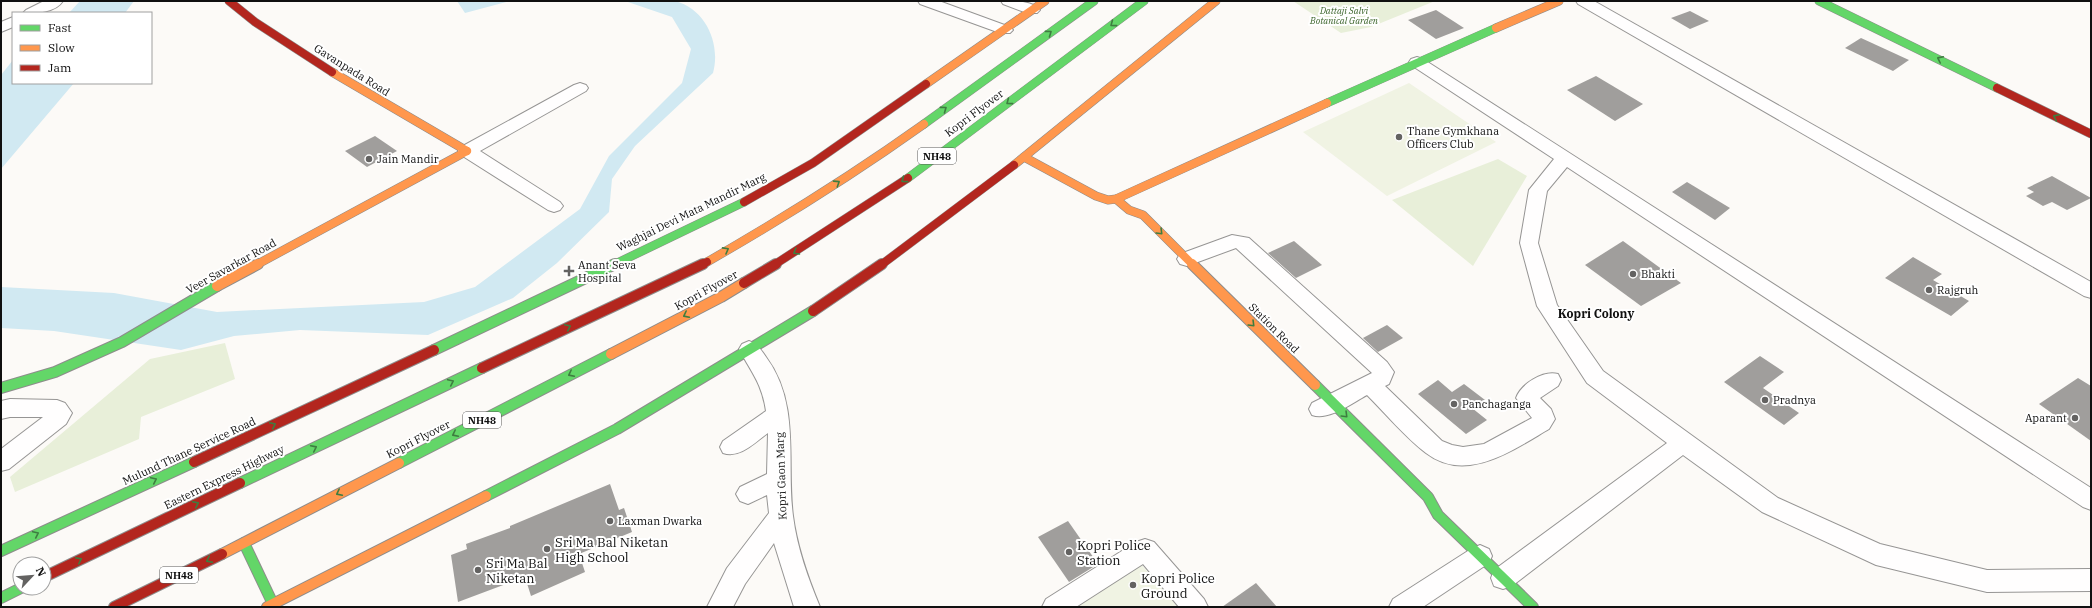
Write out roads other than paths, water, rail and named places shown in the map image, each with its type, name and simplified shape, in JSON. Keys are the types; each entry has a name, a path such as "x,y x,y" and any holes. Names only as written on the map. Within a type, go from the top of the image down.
{"main road":[{"name":"Gavanpada Road","path":"229,1 255,22 348,83 467,151"},
{"name":"Waghjai Devi Mata Mandir Marg","path":"388,372 740,204 767,189 813,163 1045,1"},
{"name":"Kopri Flyover","path":"415,399 692,270 789,215 872,160 1094,1"},
{"name":"Kopri Flyover","path":"244,543 721,297 773,266 903,181 1144,1"},
{"path":"244,543 270,605 617,429 797,321 882,264 1024,156 1216,1"},
{"path":"1024,156 1096,196 1108,200 1116,199 1417,62 1559,1"},
{"path":"1818,1 2091,134"},
{"path":"1839,1 1896,28"},
{"path":"1845,13 1855,8"},
{"path":"1956,67 1966,61"},
{"path":"2074,126 2084,120"},
{"name":"Veer Savarkar Road","path":"1,388 55,372 122,342 247,270 467,151"},
{"name":"Station Road","path":"1116,199 1129,210 1143,215 1209,282 1323,408 1428,497 1438,515 1533,607"},
{"path":"1129,210 1132,220"},
{"path":"1198,287 1209,282"},
{"name":"Mulund Thane Service Road","path":"1,551 388,372"},
{"name":"Eastern Express Highway","path":"52,573 415,399"},
{"path":"1423,509 1438,515"},
{"name":"NH48","path":"114,607 244,543"},
{"path":"1,598 12,592"}],"street":[{"path":"33,12 56,1"},
{"path":"925,1 1004,30"},
{"path":"1008,1 1032,10"},
{"path":"1583,1 2089,291"},
{"path":"1417,62 1564,159 2091,500"},
{"path":"554,206 467,151 580,88"},
{"path":"1564,159 1538,190 1529,243 1547,306 1595,377 1683,444 1770,506 1876,554 1987,581 2091,580"},
{"path":"1187,259 1232,241 1242,243 1380,368 1383,376 1323,408"},
{"name":"Kopri Gaon Marg","path":"749,349 761,364 778,414 780,429 780,516 796,578 807,607"},
{"path":"1370,384 1434,447 1445,454 1471,458 1487,453 1541,423 1544,419 1543,415 1527,398 1528,395 1550,380"},
{"path":"1,410 10,408 57,409 61,413 58,418 1,462"},
{"path":"731,446 778,414"},
{"path":"1503,578 1683,444"},
{"path":"748,494 780,478"},
{"path":"720,607 736,576 780,516"},
{"path":"1055,607 1145,549 1195,607"},
{"path":"1402,607 1480,556"}],"water":[{"path":"80,1 134,1 126,12 70,12"},
{"path":"457,1 510,1 465,13"},
{"path":"625,1 675,1 686,5 695,12 709,29 713,40 715,62 713,73 635,146 612,179 609,212 557,263 513,298 428,335 300,330 234,336 181,350 54,331 1,328 1,287 114,293 217,312 424,302 475,287 580,209 609,156 682,83 691,49 672,17"},
{"path":"12,61 12,84 73,84 1,169 1,75"}],"place":[{"name":"Thane Gymkhana Officers Club","path":"1399,137"},
{"name":"Jain Mandir","path":"369,159"},
{"name":"Anant Seva Hospital","path":"569,271"},
{"name":"Bhakti","path":"1633,274"},
{"name":"Rajgruh","path":"1929,290"},
{"name":"Pradnya","path":"1765,400"},
{"name":"Panchaganga","path":"1454,404"},
{"name":"Aparant","path":"2075,418"},
{"name":"Laxman Dwarka","path":"610,521"},
{"name":"Sri Ma Bal Niketan High School","path":"547,549"},
{"name":"Kopri Police Station","path":"1069,552"},
{"name":"Sri Ma Bal Niketan","path":"478,570"},
{"name":"Kopri Police Ground","path":"1133,585"}],"district":[{"name":"Kopri Colony","path":"1596,314"}],"park label":[{"name":"Dattaji Salvi Botanical Garden","path":"1344,16"}]}
